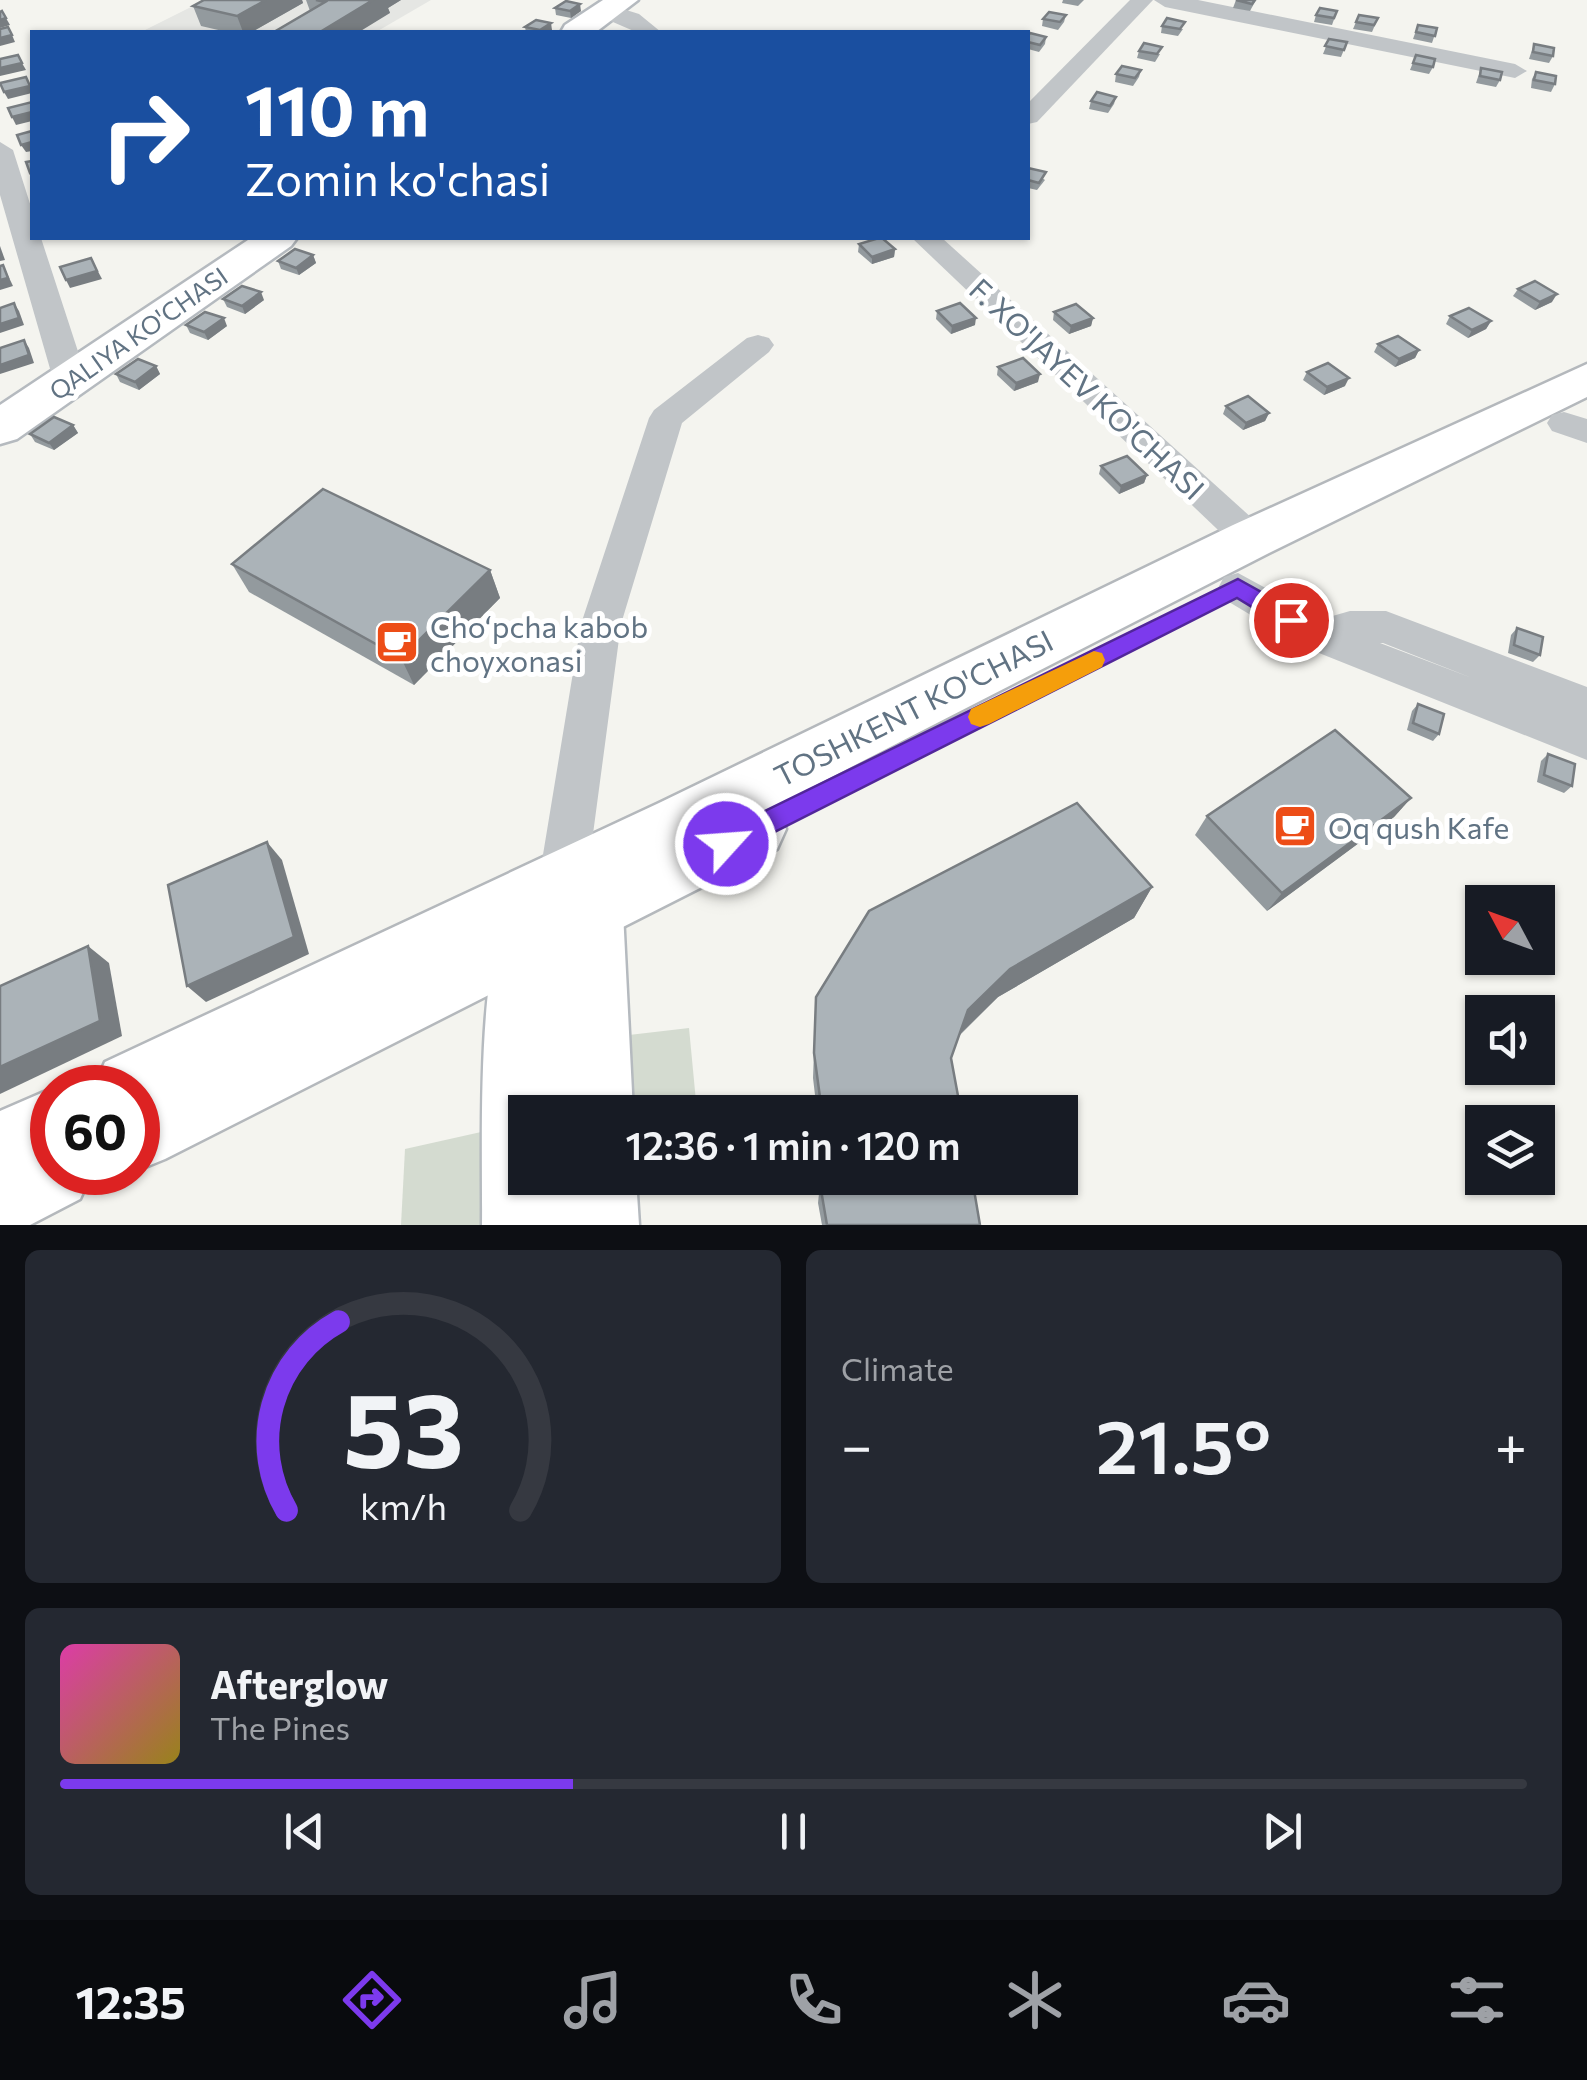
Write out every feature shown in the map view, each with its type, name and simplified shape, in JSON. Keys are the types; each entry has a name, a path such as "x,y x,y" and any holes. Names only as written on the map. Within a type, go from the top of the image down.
{"main road":[{"path":"579,30 615,6"},
{"name":"QALIYA KO'CHASI","path":"0,428 274,240"},
{"name":"TOSHKENT KO'CHASI","path":"160,1075 555,900 1244,563 1581,411"},
{"path":"555,900 592,1095"},
{"path":"522,1225 522,1072 555,900"},
{"name":"TOSHKENT KO'CHASI","path":"160,1120 555,900"},
{"path":"0,1150 30,1136"},
{"path":"0,1198 30,1183"},
{"path":"597,1195 598,1225"}],"street":[{"path":"1030,115 1142,0"},
{"path":"1165,0 1516,72"},
{"path":"615,6 647,30"},
{"path":"0,150 70,380"},
{"name":"F. XO'JAYEV KO'CHASI","path":"928,240 1318,636 1587,741"},
{"path":"555,900 601,624 666,418 758,345"},
{"path":"1318,636 1350,627 1386,628 1587,705"}],"shaded area":[{"path":"205,0 431,0 379,30 145,30"},
{"path":"689,1028 695,1095 629,1095 629,1035"},
{"path":"490,1130 488,1225 401,1225 405,1149"}],"building":[{"path":"204,0 266,0 237,16 193,6"},
{"path":"316,0 373,0 323,30 277,30 325,2"},
{"path":"566,1 580,4 570,11 555,8"},
{"path":"1320,8 1337,11 1334,18 1316,15"},
{"path":"1049,12 1066,15 1060,22 1043,19"},
{"path":"1359,15 1378,18 1374,25 1356,22"},
{"path":"1167,18 1185,22 1180,29 1162,26"},
{"path":"536,20 551,23 540,30 525,27"},
{"path":"1418,25 1437,28 1435,36 1416,32"},
{"path":"8,27 12,35 0,38 0,29"},
{"path":"1030,33 1046,37 1040,45 1030,42"},
{"path":"1329,39 1347,42 1344,50 1325,46"},
{"path":"1144,43 1162,47 1157,54 1139,51"},
{"path":"1534,44 1554,48 1553,56 1533,52"},
{"path":"18,55 22,63 0,68 0,59"},
{"path":"1416,55 1435,59 1433,67 1413,63"},
{"path":"1122,66 1141,70 1135,78 1116,74"},
{"path":"1481,68 1502,72 1500,80 1480,76"},
{"path":"1536,72 1556,76 1555,84 1534,80"},
{"path":"26,77 30,86 4,92 0,83"},
{"path":"1097,92 1116,97 1110,106 1091,101"},
{"path":"30,102 30,112 12,117 8,108"},
{"path":"30,132 30,143 21,145 17,135"},
{"path":"1030,168 1046,172 1039,183 1030,181"},
{"path":"884,240 895,249 872,257 859,244"},
{"path":"295,249 313,255 296,268 278,261"},
{"path":"91,258 97,271 66,280 60,267"},
{"path":"3,265 8,278 0,280 0,266"},
{"path":"1535,281 1557,294 1540,302 1518,289"},
{"path":"242,286 261,292 242,306 223,299"},
{"path":"14,303 19,318 0,324 0,308"},
{"path":"960,303 976,318 952,326 937,311"},
{"path":"1076,304 1093,318 1071,326 1054,312"},
{"path":"1469,308 1491,321 1472,330 1450,316"},
{"path":"205,312 224,318 204,332 186,325"},
{"path":"1398,336 1419,350 1399,359 1378,344"},
{"path":"24,340 29,355 0,365 0,348"},
{"path":"1023,358 1040,374 1016,383 998,367"},
{"path":"138,359 156,366 135,382 116,374"},
{"path":"1328,363 1349,378 1327,387 1307,372"},
{"path":"1248,396 1269,413 1246,423 1226,406"},
{"path":"54,417 73,425 49,443 30,434"},
{"path":"1127,456 1147,475 1121,486 1101,466"},
{"name":"Cho‘pcha kabob choyxonasi","path":"323,489 490,570 401,658 232,564"},
{"path":"1517,628 1543,637 1540,655 1514,645"},
{"path":"1418,704 1444,714 1439,734 1413,723"},
{"name":"Oq qush Kafe","path":"1335,730 1411,798 1282,893 1207,816"},
{"path":"1548,754 1575,764 1572,786 1544,775"},
{"path":"1077,803 1152,887 1010,969 968,1010 951,1058 958,1095 820,1095 814,1053 816,997 869,911"},
{"path":"267,842 294,937 187,986 168,885"},
{"path":"88,946 100,1021 0,1067 0,986"},
{"path":"822,1195 975,1195 980,1225 827,1225"}],"slow traffic":[{"path":"980,717 1094,660"}],"place":[{"name":"Cho‘pcha kabob choyxonasi","path":"397,642"},
{"name":"Oq qush Kafe","path":"1295,826"}],"route":[{"path":"726,844 1238,588 1291,620"}]}
